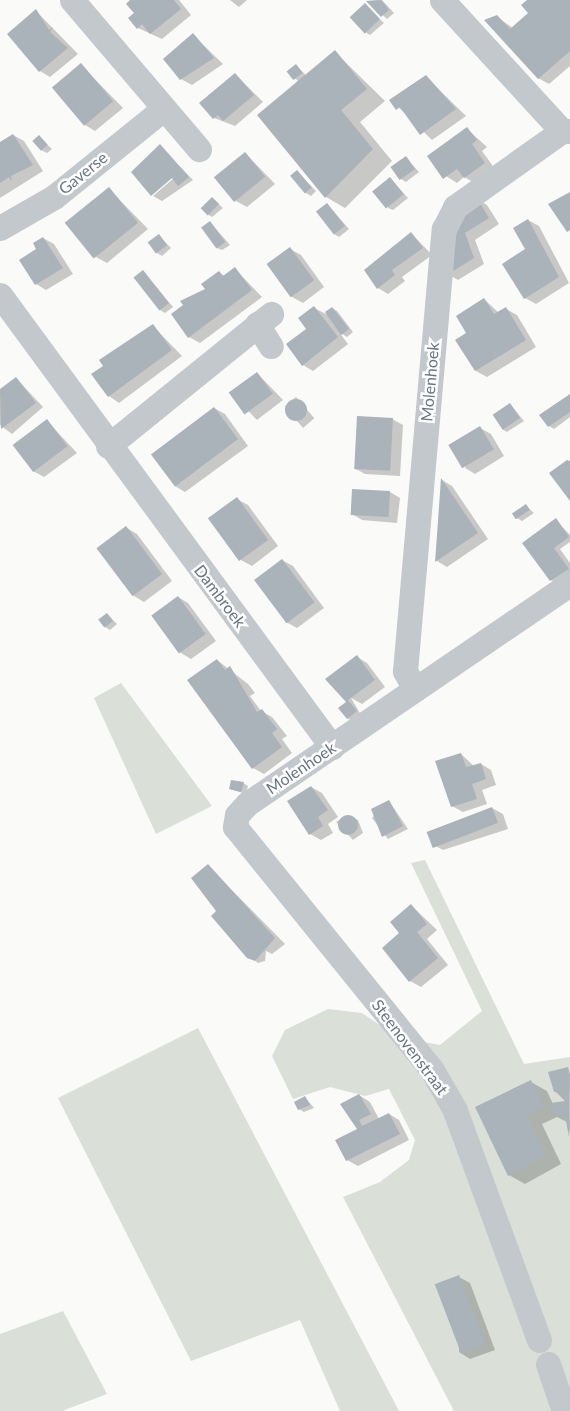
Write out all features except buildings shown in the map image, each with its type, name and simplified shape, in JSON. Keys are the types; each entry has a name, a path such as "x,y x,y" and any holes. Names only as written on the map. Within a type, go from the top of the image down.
{"street":[{"path":"72,0 162,110 199,149"},
{"name":"Molenhoek","path":"415,688 405,671 444,229 456,207 566,131 442,0"},
{"name":"Gaverse","path":"0,228 54,197 162,110"},
{"name":"Dambroek","path":"0,295 108,446 332,747"},
{"path":"108,446 264,319 272,346"},
{"name":"Molenhoek","path":"237,815 415,688 570,584"},
{"name":"Steenovenstraat","path":"237,815 235,827 432,1070 455,1110 539,1340"},
{"path":"548,1364 564,1411"}],"shaded area":[{"path":"121,683 212,806 156,834 94,698"},
{"path":"425,860 524,1064 570,1057 570,1411 454,1411 343,1197 380,1182 409,1160 415,1140 389,1089 365,1096 330,1087 293,1099 272,1056 285,1030 328,1009 362,1013 397,1037 440,1045 482,1011 411,863"},
{"path":"198,1028 399,1411 340,1411 300,1320 191,1361 58,1098"},
{"path":"63,1311 107,1394 62,1411 0,1411 0,1334"}]}
